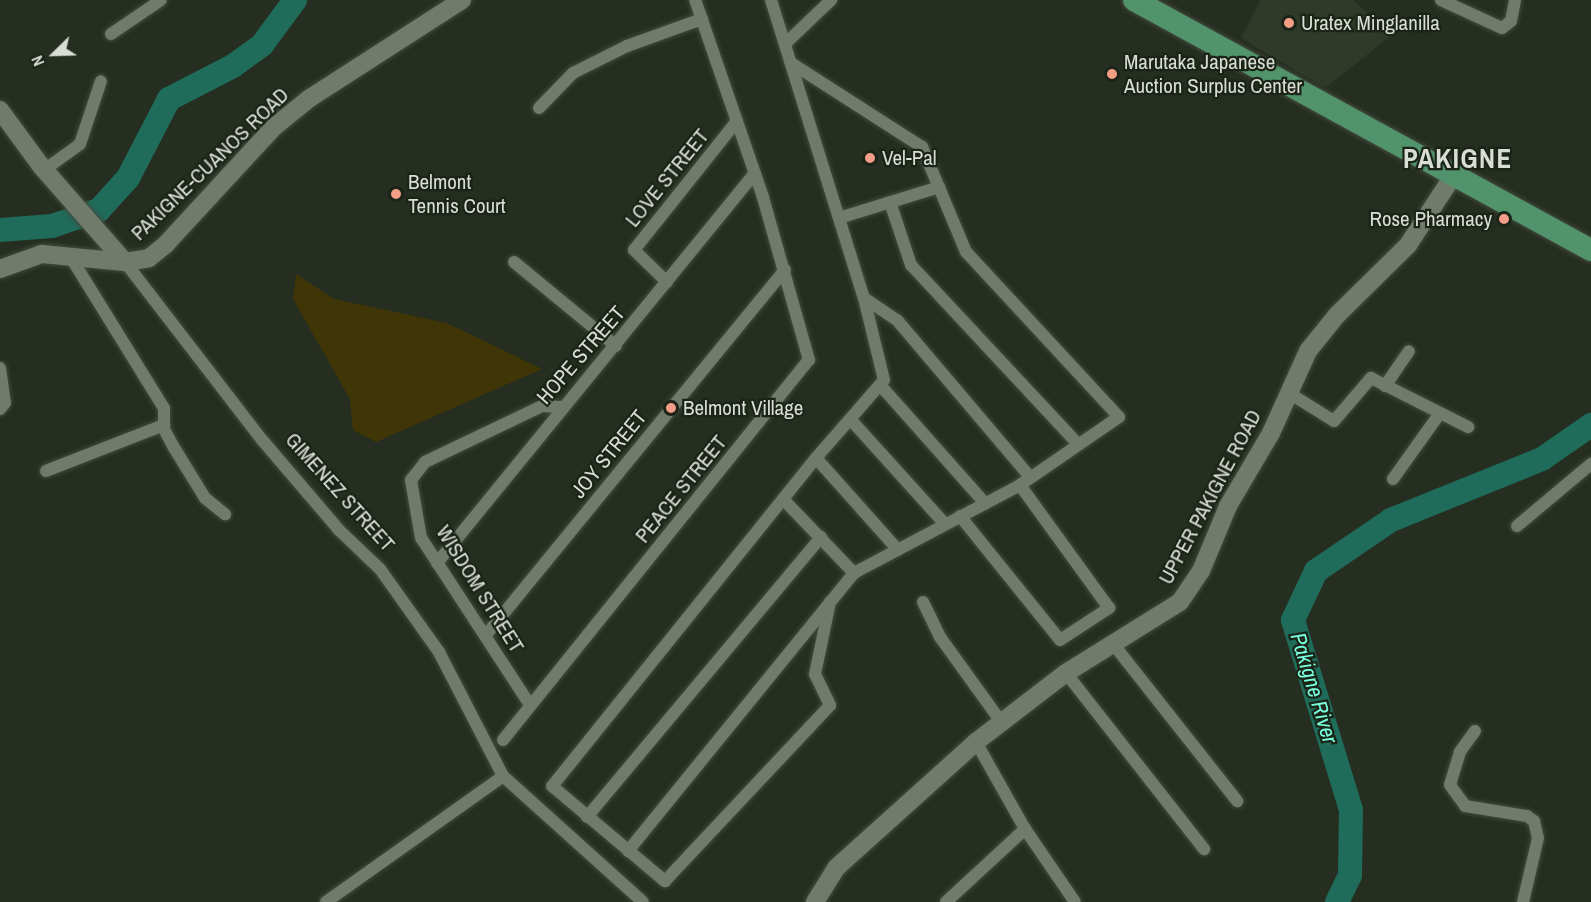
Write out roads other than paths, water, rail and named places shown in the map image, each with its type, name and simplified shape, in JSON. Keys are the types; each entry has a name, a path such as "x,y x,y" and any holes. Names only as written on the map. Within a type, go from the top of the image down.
{"highway":[{"path":"1134,0 1591,250"}],"street":[{"path":"111,34 161,0"},
{"name":"PAKIGNE-CUANOS ROAD","path":"0,269 42,254 137,262 157,253 244,157 310,98 462,0"},
{"name":"PEACE STREET","path":"502,740 807,364 808,351 785,270 695,0"},
{"path":"771,0 885,371 881,386 816,458 552,786 586,817 665,881 830,705 815,674 830,602"},
{"path":"785,44 831,0"},
{"path":"1441,0 1502,28 1511,21 1515,0"},
{"path":"539,108 573,73 635,42 702,19"},
{"path":"628,851 854,573 1025,481 1119,417 966,252 922,147 791,63"},
{"path":"44,170 80,144 102,81"},
{"name":"GIMENEZ STREET","path":"0,110 44,170 125,262 263,441 339,530 380,569 439,652 503,776 643,902"},
{"name":"LOVE STREET","path":"668,282 634,250 737,121"},
{"name":"HOPE STREET","path":"436,563 561,407 616,346 754,173"},
{"name":"UPPER PAKIGNE ROAD","path":"815,902 836,868 976,742 1066,673 1180,602 1201,571 1228,507 1270,433 1308,351 1336,315 1408,245 1453,176"},
{"path":"839,218 939,187"},
{"path":"890,202 911,265 1078,444"},
{"path":"70,256 164,408 164,425 200,492 225,514"},
{"path":"514,262 616,346"},
{"name":"JOY STREET","path":"486,635 785,270"},
{"path":"864,298 897,320 1025,481 1109,608 1060,640 960,516"},
{"path":"1385,386 1409,351"},
{"path":"0,368 6,403 0,409"},
{"path":"1289,393 1334,421 1367,380 1385,386 1468,428"},
{"path":"881,386 986,503"},
{"name":"WISDOM STREET","path":"530,705 421,538 411,480 426,462 542,406 561,407"},
{"path":"1393,479 1440,413"},
{"path":"851,420 945,524"},
{"path":"46,471 164,425"},
{"path":"816,458 898,550"},
{"path":"1517,526 1591,464"},
{"path":"783,499 854,573"},
{"path":"586,817 821,537"},
{"path":"923,602 940,637 1002,723"},
{"path":"1114,645 1237,801"},
{"path":"1066,673 1204,849"},
{"path":"1474,730 1461,753 1449,785 1465,806 1527,816 1534,821 1538,838 1523,902"},
{"path":"976,742 1025,829 1075,902"},
{"path":"326,902 503,776"},
{"path":"946,902 1025,829"}],"waterway":[{"path":"0,230 52,226 99,210 128,178 169,99 233,66 262,45 295,0"},
{"name":"Pakigne River","path":"1337,902 1350,875 1351,810 1293,620 1316,571 1391,520 1542,459 1591,425"}],"place":[{"name":"Uratex Minglanilla","path":"1289,23"},
{"name":"Marutaka Japanese Auction Surplus Center","path":"1112,74"},
{"name":"Vel-Pal","path":"870,158"},
{"name":"Belmont Tennis Court","path":"396,194"},
{"name":"Rose Pharmacy","path":"1504,219"},
{"name":"Belmont Village","path":"671,408"}],"district":[{"name":"PAKIGNE","path":"1458,159"}]}
